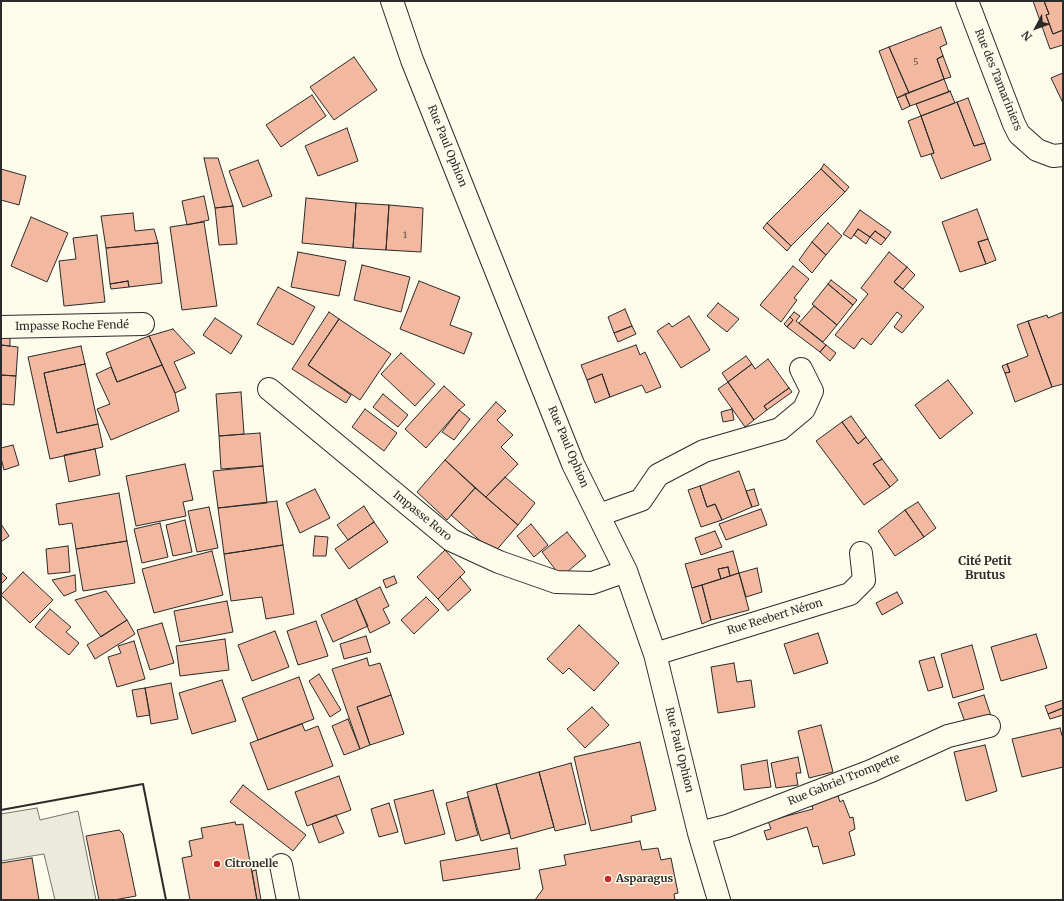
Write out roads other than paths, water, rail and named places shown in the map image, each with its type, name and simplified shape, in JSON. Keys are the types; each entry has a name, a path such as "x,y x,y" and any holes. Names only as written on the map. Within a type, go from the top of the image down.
{"street":[{"name":"Rue Paul Ophion","path":"392,1 412,60 573,464 626,571 655,654 699,833 719,900"},
{"name":"Rue des Tamariniers","path":"967,1 1014,124 1020,134 1037,150 1053,156 1063,156"},
{"name":"Impasse Roche Fendé","path":"1,327 143,324"},
{"path":"599,515 641,500 658,475 704,451 780,429 804,409 812,391 801,369"},
{"name":"Impasse Roro","path":"269,389 451,540 499,562 556,582 592,583 626,571"},
{"name":"Rue Reebert Néron","path":"655,654 850,594 864,580 861,553"},
{"name":"Rue Gabriel Trompette","path":"699,833 727,826 850,779 948,736 989,726"},
{"path":"282,865 288,900"}],"place":[{"name":"Citronelle","path":"217,864"},
{"name":"Asparagus","path":"608,879"}],"district":[{"name":"Cité Petit Brutus","path":"985,569"}]}
